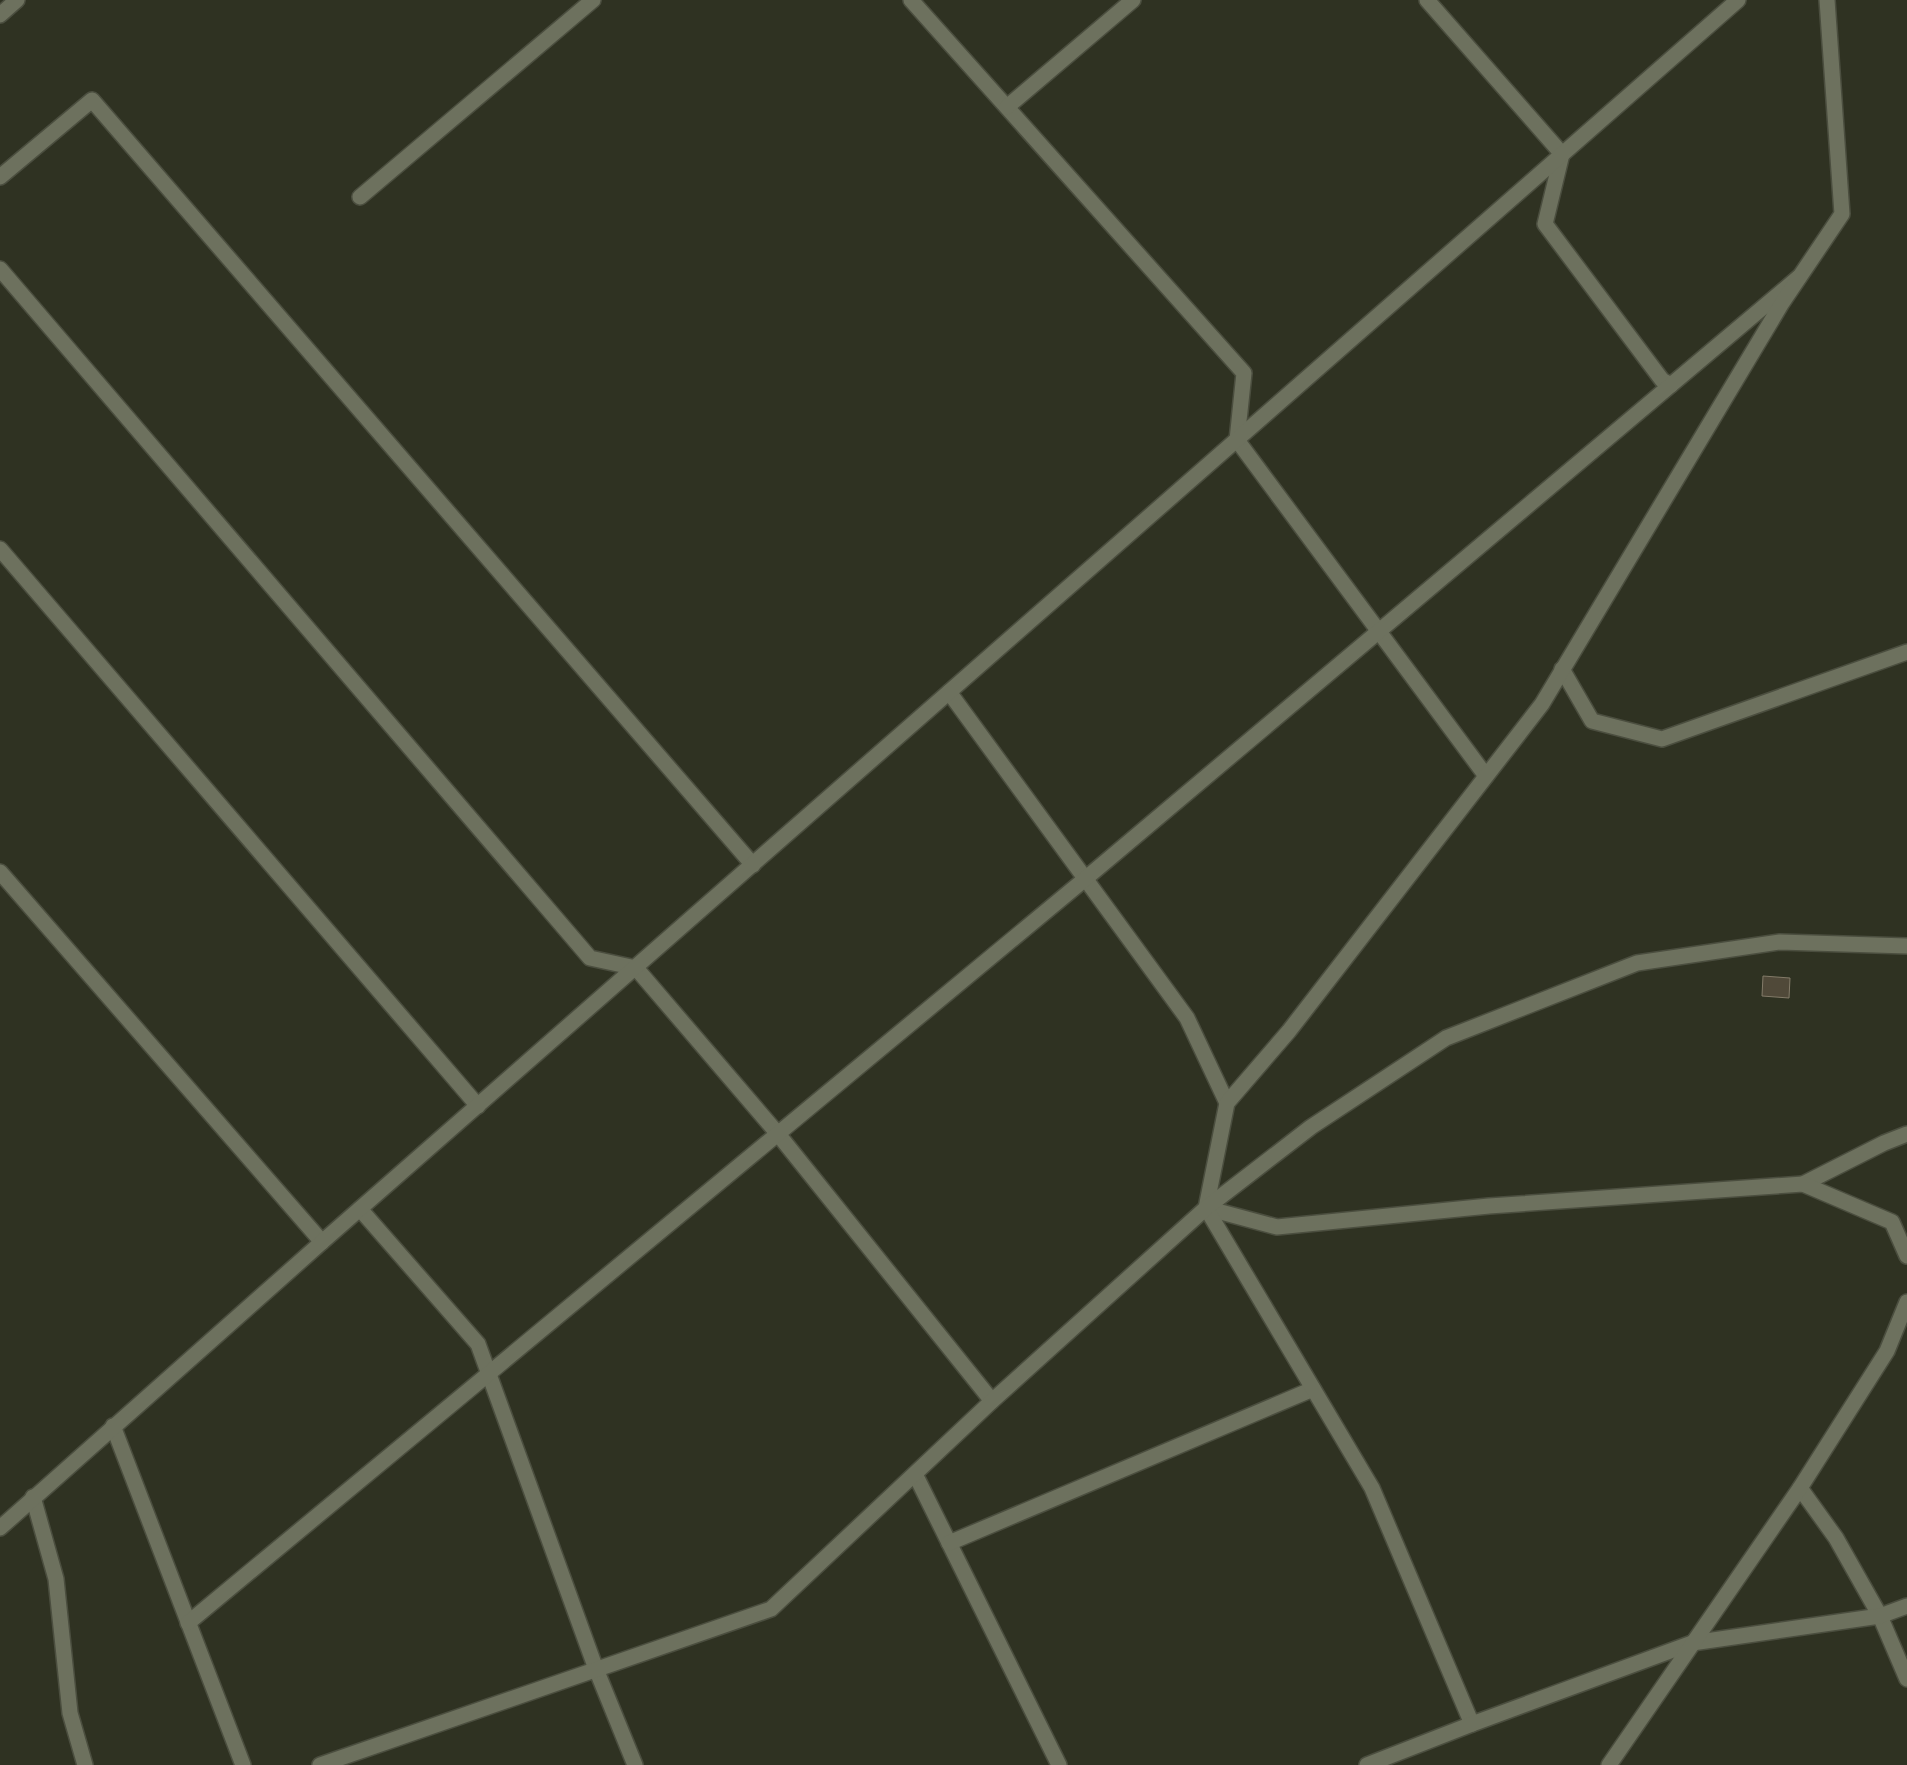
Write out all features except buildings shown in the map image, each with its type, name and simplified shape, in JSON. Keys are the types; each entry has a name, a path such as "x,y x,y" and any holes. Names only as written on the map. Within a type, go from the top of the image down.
{"street":[{"path":"0,15 17,0"},
{"path":"360,197 593,0"},
{"path":"911,0 1244,373 1237,440 1486,776"},
{"path":"1007,107 1133,0"},
{"path":"1427,0 1562,154"},
{"path":"0,1528 322,1242 1738,0"},
{"path":"1472,1724 1372,1488 1206,1208 1227,1103 1289,1031 1542,704 1799,278 1842,214 1827,0"},
{"path":"0,177 92,100 754,865"},
{"path":"1562,154 1545,224 1662,380 1671,385"},
{"path":"0,269 590,958 636,968 778,1134 992,1401"},
{"path":"188,1623 1085,879 1799,278"},
{"path":"0,549 478,1106"},
{"path":"1562,669 1592,721 1662,738 1907,652"},
{"path":"949,692 1187,1018 1227,1103"},
{"path":"0,872 322,1242"},
{"path":"320,1765 771,1609 992,1401 1206,1208 1311,1127 1446,1038 1637,963 1780,942 1907,946"},
{"path":"1206,1208 1277,1227 1489,1206 1803,1184 1884,1143 1907,1134"},
{"path":"1803,1184 1892,1222 1907,1256"},
{"path":"360,1209 478,1344 596,1669 635,1765"},
{"path":"1608,1765 1800,1488 1887,1351 1907,1302"},
{"path":"949,1543 1313,1389"},
{"path":"113,1426 243,1765"},
{"path":"914,1474 1058,1765"},
{"path":"1800,1488 1836,1538 1880,1616 1907,1680"},
{"path":"33,1497 56,1580 70,1713 85,1765"},
{"path":"1367,1765 1692,1643 1880,1616 1907,1606"}]}
